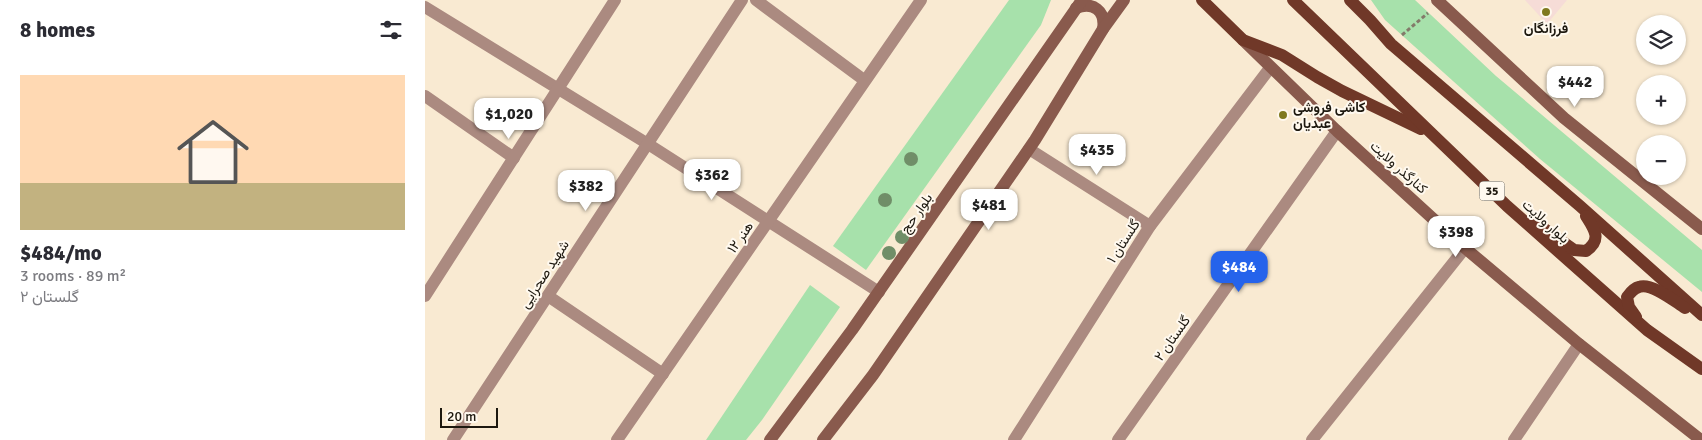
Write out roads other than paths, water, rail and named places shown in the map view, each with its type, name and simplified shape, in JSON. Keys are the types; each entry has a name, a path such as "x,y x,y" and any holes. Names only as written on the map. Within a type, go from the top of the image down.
{"main road":[{"path":"823,440 873,375 1029,149 1103,29 1124,0"},
{"name":"کنارگذر ولایت","path":"1202,0 1270,68 1465,248 1579,344 1701,440"},
{"name":"بلوار ولایت","path":"1293,0 1507,206 1647,330 1702,369"},
{"path":"1349,0 1391,44 1580,206 1702,316"},
{"path":"1361,0 1370,20"},
{"path":"1439,2 1564,118 1702,229"},
{"path":"1079,4 1097,9 1102,15 1103,29"},
{"name":"بلوار حج","path":"770,440 879,292 1079,4"},
{"path":"1243,40 1282,55 1342,91 1430,133"},
{"path":"1507,206 1541,226 1574,250 1586,251 1593,246 1597,238 1593,227 1580,206"},
{"path":"1647,330 1629,307 1627,297 1638,287 1646,286 1660,291 1702,316"}],"street":[{"path":"425,296 615,0"},
{"name":"شهید صحرایی","path":"453,440 742,0"},
{"path":"756,0 864,80"},
{"name":"هنر ۱۲","path":"617,440 921,0"},
{"path":"425,7 648,144 879,292"},
{"name":"گلستان ۱","path":"1014,440 1150,226 1270,68"},
{"path":"425,96 514,158"},
{"name":"گلستان ۲","path":"1118,440 1337,131"},
{"path":"1029,149 1150,226"},
{"path":"1312,440 1465,248"},
{"path":"548,296 663,374"},
{"path":"1514,440 1579,344"}],"place":[{"name":"فرزانگان","path":"1546,12"},
{"name":"کاشی فروشی عبدیان","path":"1283,115"}]}
